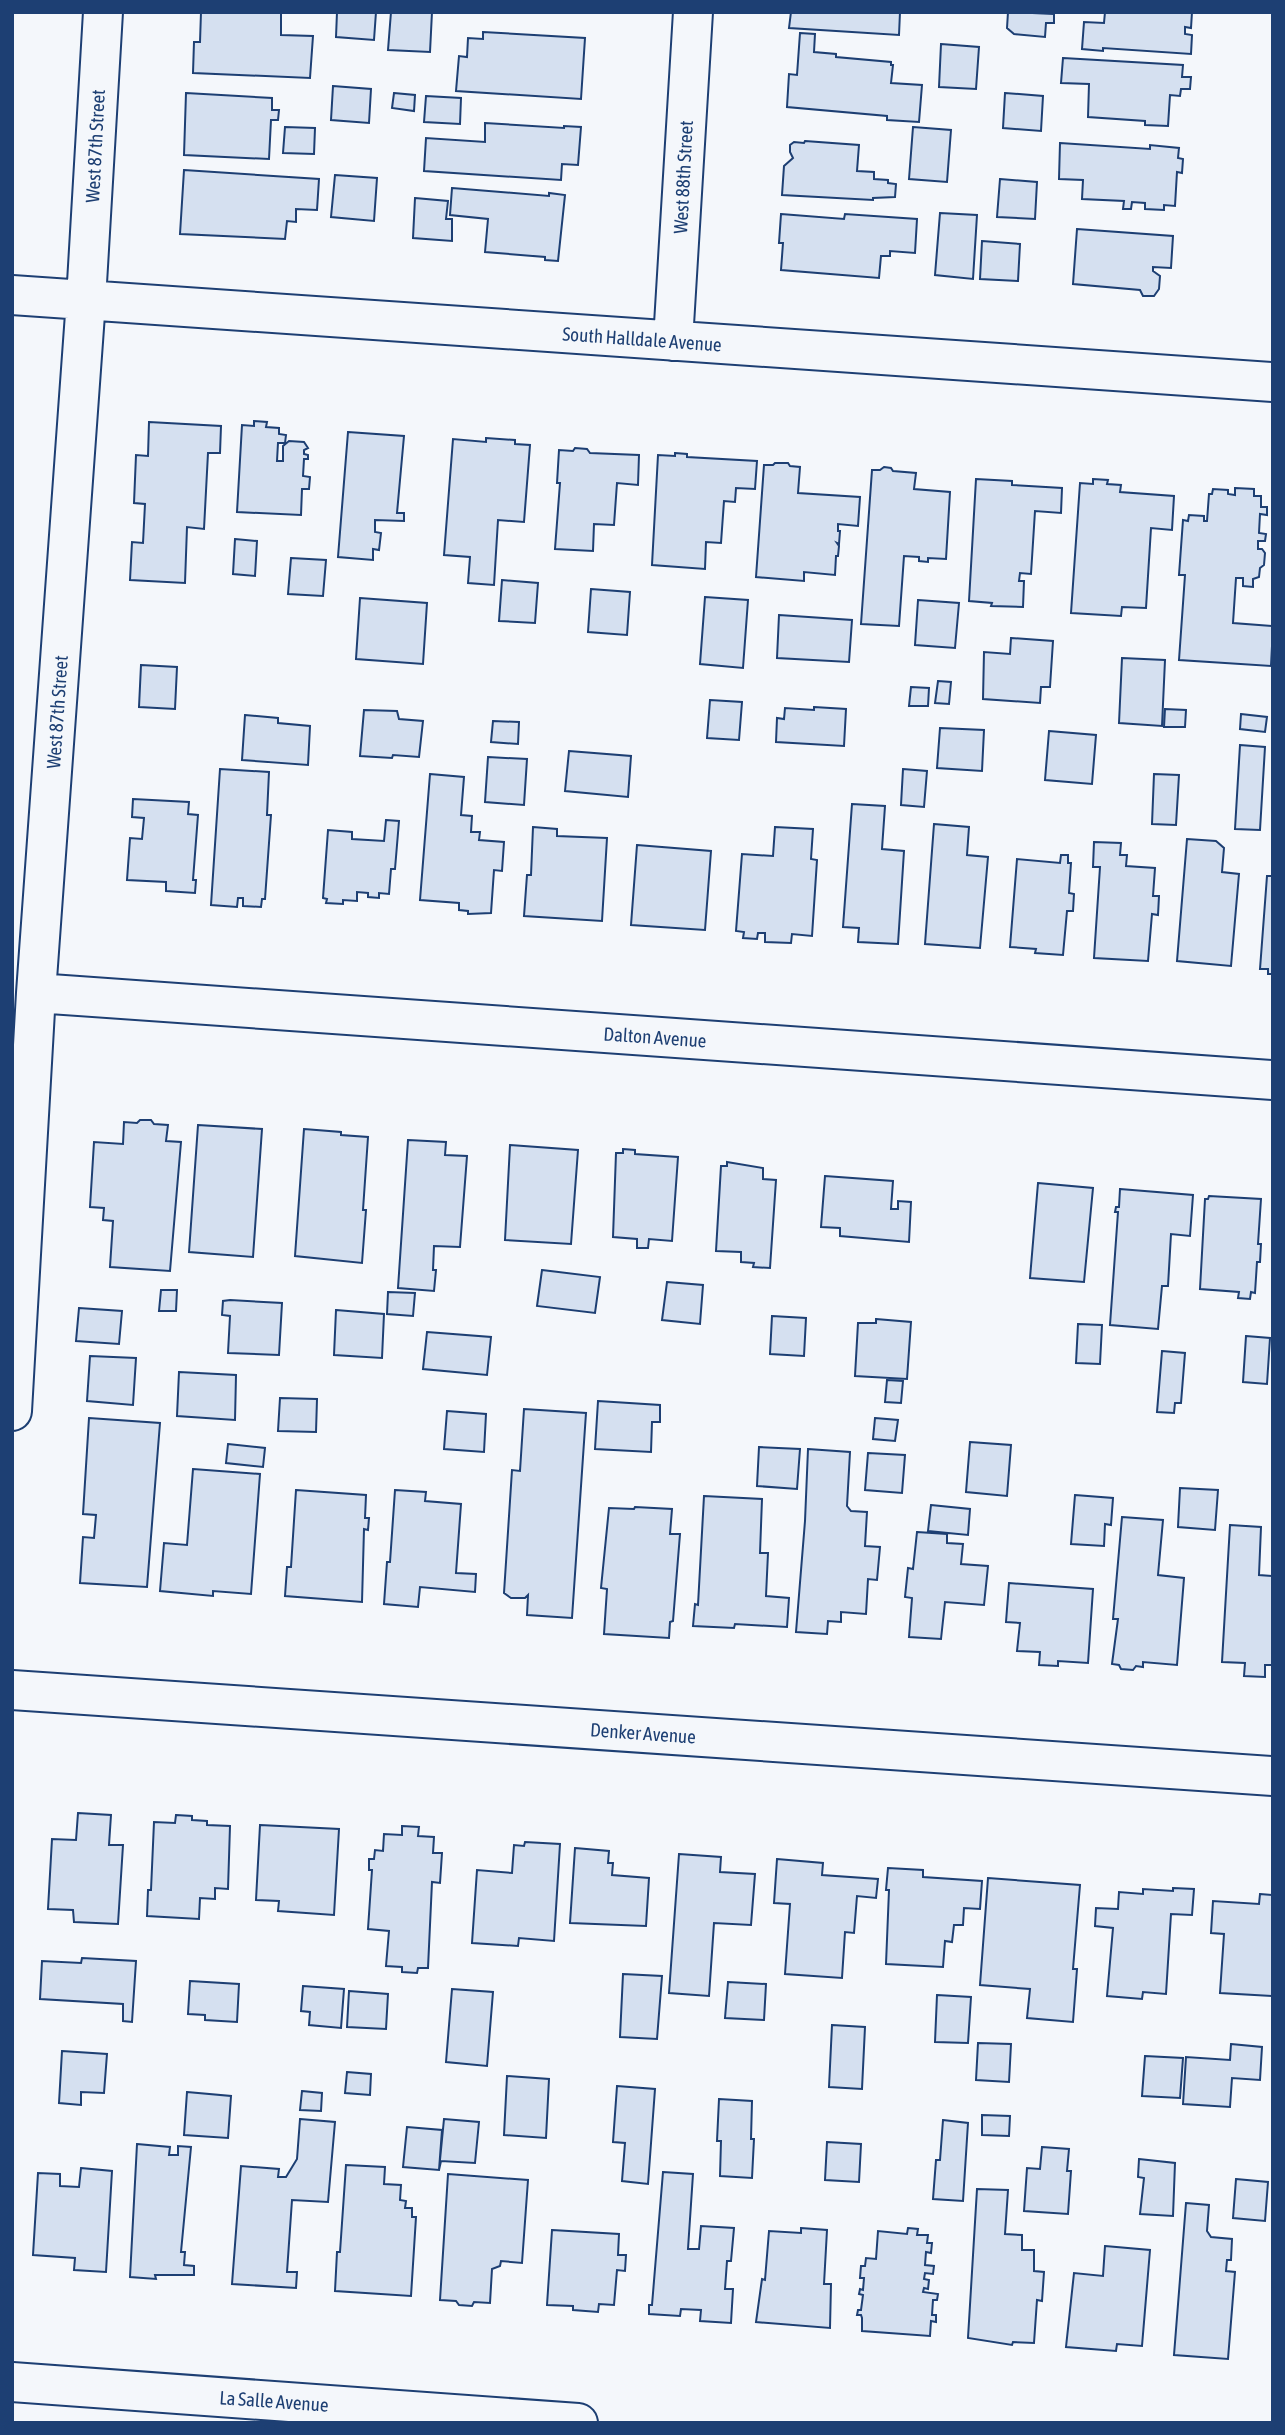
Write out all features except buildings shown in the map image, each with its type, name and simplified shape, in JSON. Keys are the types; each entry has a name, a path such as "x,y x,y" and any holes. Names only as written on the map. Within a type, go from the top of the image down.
{"street":[{"name":"West 87th Street","path":"12,1411 36,993 86,300 103,12"},
{"name":"West 88th Street","path":"673,341 693,12"},
{"name":"South Halldale Avenue","path":"12,295 1273,382"},
{"name":"Dalton Avenue","path":"36,993 1273,1080"},
{"name":"Denker Avenue","path":"12,1690 1273,1776"},
{"name":"La Salle Avenue","path":"12,2382 578,2423"}]}
